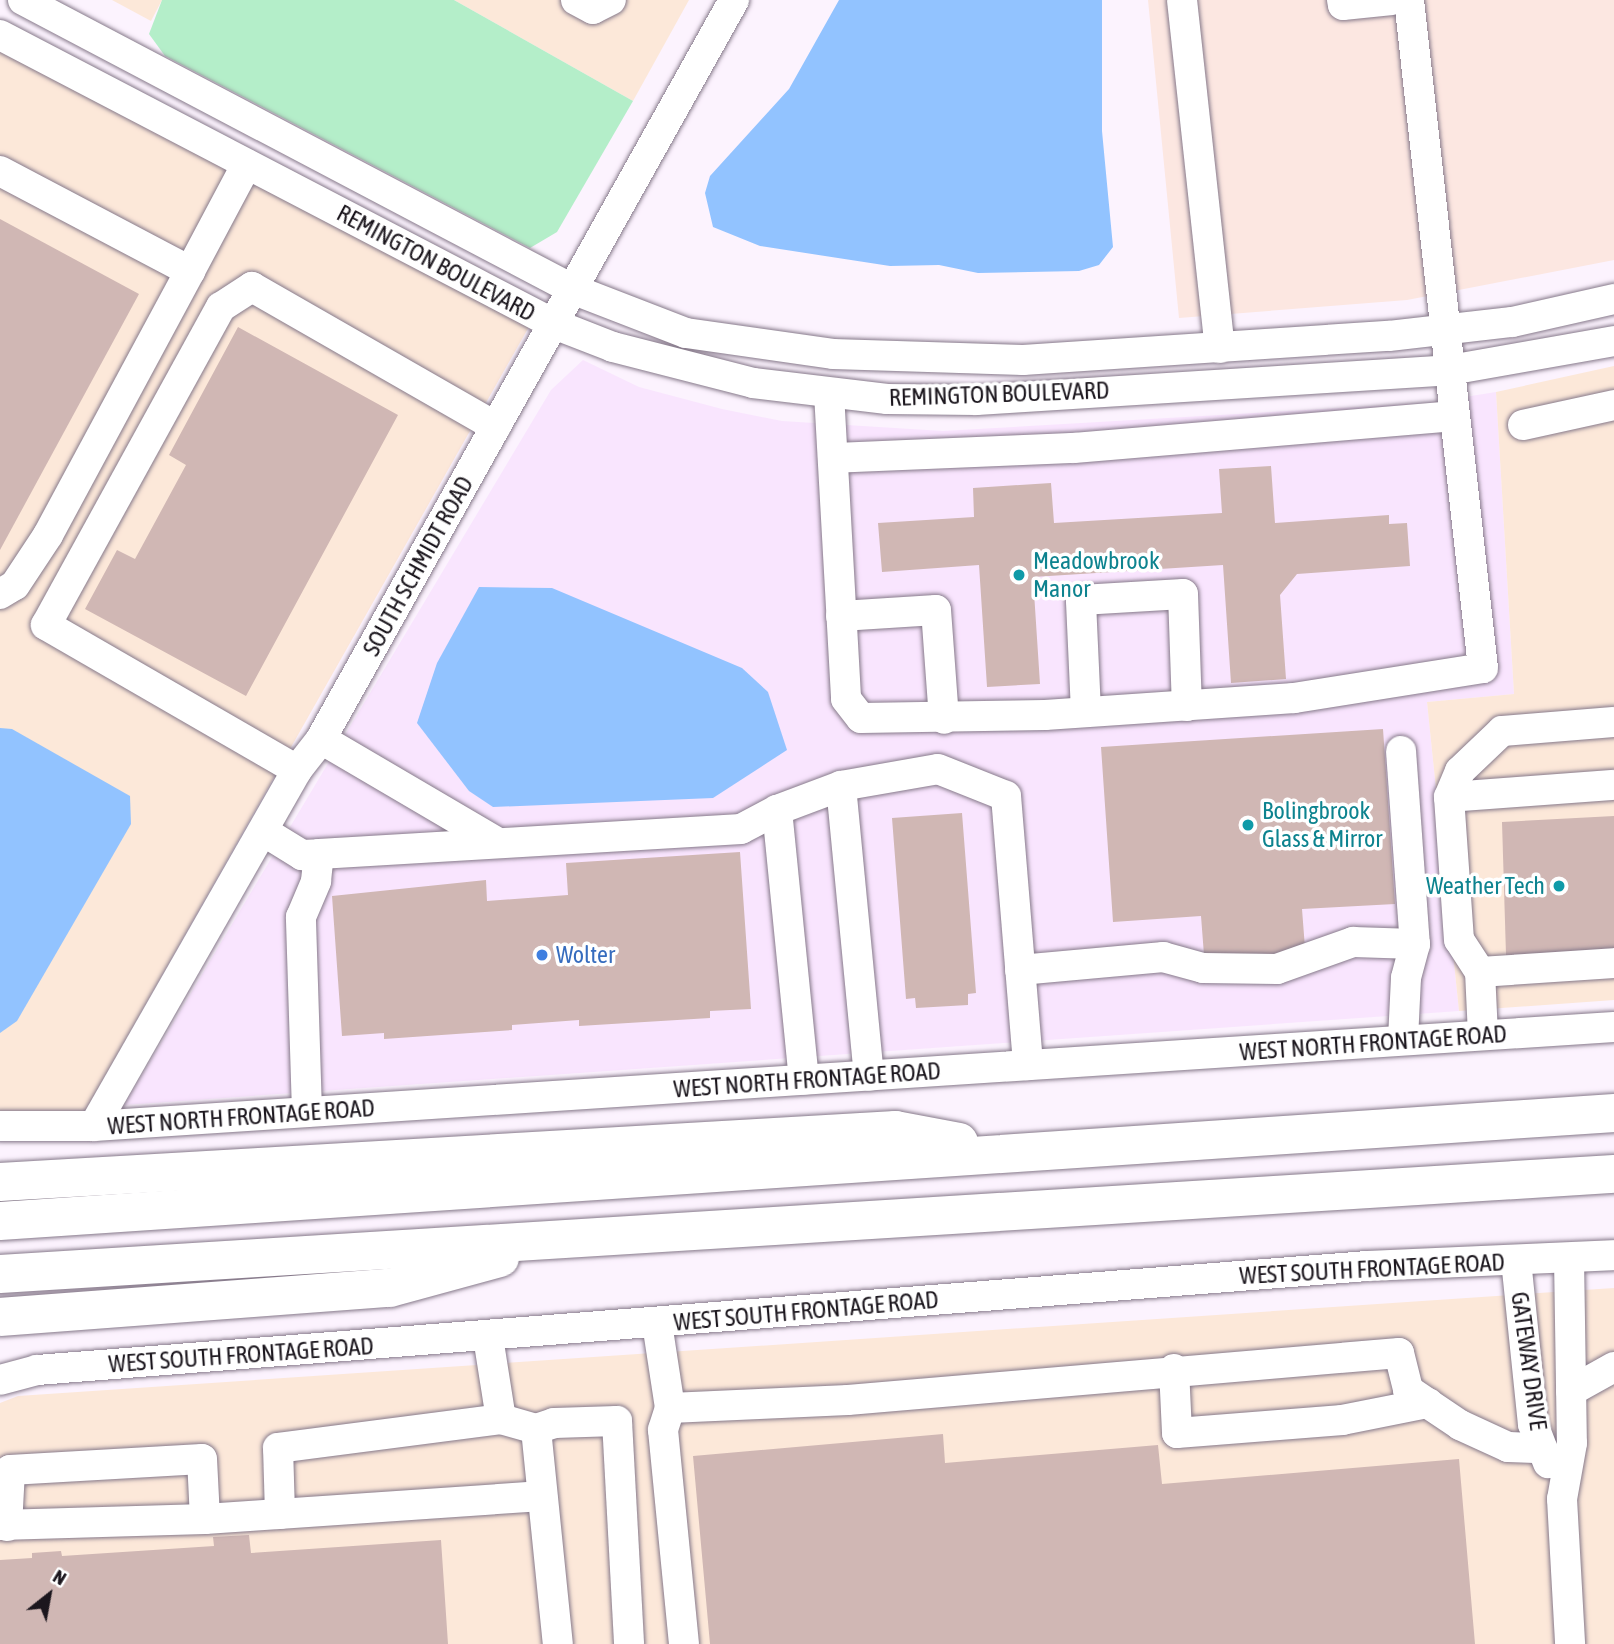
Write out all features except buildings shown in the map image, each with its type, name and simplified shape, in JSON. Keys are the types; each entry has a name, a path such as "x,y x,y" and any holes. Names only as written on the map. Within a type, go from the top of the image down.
{"highway":[{"path":"0,1221 1614,1113"},
{"path":"0,1182 894,1130 1013,1153"},
{"path":"0,1274 1614,1174"},
{"path":"0,1317 390,1288 585,1236"}],"street":[{"name":"REMINGTON BOULEVARD","path":"23,0 572,289 686,332 833,354 1023,360 1220,348 1441,330 1512,322 1614,299"},
{"path":"576,0 593,9 611,0"},
{"name":"SOUTH SCHMIDT ROAD","path":"94,1126 297,770 321,740 734,0"},
{"path":"1182,0 1220,348"},
{"path":"1342,0 1343,5 1392,0"},
{"path":"829,393 846,699 861,718 944,719 1294,698 1483,668 1450,370 1441,330 1409,0"},
{"name":"REMINGTON BOULEVARD","path":"0,36 554,324 654,359 753,383 829,393 976,400 1450,370 1612,343"},
{"path":"0,594 15,585 47,535 247,164"},
{"path":"0,171 190,271"},
{"path":"297,770 46,625 221,307 252,287 496,427"},
{"path":"1524,425 1614,405"},
{"path":"833,458 1074,448 1455,416"},
{"path":"1086,712 1081,600 1183,594 1187,706"},
{"path":"841,616 936,610 944,719"},
{"path":"1483,1035 1480,972 1459,940 1449,797 1460,771 1502,731 1614,722"},
{"path":"321,740 495,841"},
{"path":"1401,751 1415,944 1406,978 1404,1041"},
{"path":"263,831 302,855 495,841 741,829 777,810 841,786 938,769 1006,796 1028,1065"},
{"path":"1449,797 1614,785"},
{"path":"841,786 869,1076"},
{"path":"777,810 804,1080"},
{"path":"307,1112 301,916 316,881 319,854"},
{"path":"1020,970 1163,957 1203,968 1277,969 1353,942 1415,944"},
{"path":"1480,972 1614,963"},
{"name":"WEST NORTH FRONTAGE ROAD","path":"0,1126 94,1126 1614,1027"},
{"name":"WEST SOUTH FRONTAGE ROAD","path":"0,1380 37,1370 488,1337 1366,1266 1614,1255"},
{"name":"GATEWAY DRIVE","path":"1569,1258 1572,1443 1562,1499 1570,1644"},
{"name":"GATEWAY DRIVE","path":"1516,1260 1533,1424 1562,1499"},
{"path":"657,1323 670,1408 663,1430 684,1644"},
{"path":"488,1337 500,1419"},
{"path":"1570,1341 1614,1365"},
{"path":"670,1408 848,1400 1174,1370 1399,1353 1408,1390 1460,1425 1508,1447 1542,1448"},
{"path":"1571,1391 1614,1365"},
{"path":"1174,1370 1177,1433 1342,1420 1427,1403"},
{"path":"280,1514 278,1448 500,1419 536,1429 554,1423 617,1421 629,1644"},
{"path":"536,1429 558,1644"},
{"path":"205,1519 202,1459 10,1471 4,1525 205,1519 542,1496"}],"shaded area":[{"path":"112,0 162,0 151,21"},
{"path":"454,0 689,0 633,101"},
{"path":"1148,0 1614,0 1614,260 1407,300 1179,318"},
{"path":"0,43 530,325 84,1113 0,1113"},
{"path":"583,360 639,387 722,409 782,421 943,431 1427,403 1496,392 1514,694 1427,702 1459,1011 124,1105 551,390"},
{"path":"1614,366 1614,1000 1459,1011 1427,702 1514,694 1496,392"},
{"path":"1614,1288 1614,1644 0,1644 0,1403 18,1396"}],"green space":[{"path":"162,0 454,0 633,101 557,232 530,248 165,56 149,34"}],"water":[{"path":"839,0 1102,0 1102,131 1113,247 1099,265 1079,271 978,273 939,265 890,266 760,246 713,227 705,193 710,176 789,89"},
{"path":"479,587 552,588 742,668 768,692 787,750 713,798 493,807 469,791 417,723 437,663"},
{"path":"0,728 12,729 130,796 131,824 17,1021 0,1033"}],"place":[{"name":"Meadowbrook Manor","path":"1019,575"},
{"name":"Bolingbrook Glass & Mirror","path":"1248,825"},
{"name":"Weather Tech","path":"1559,886"},
{"name":"Wolter","path":"542,955"}]}
